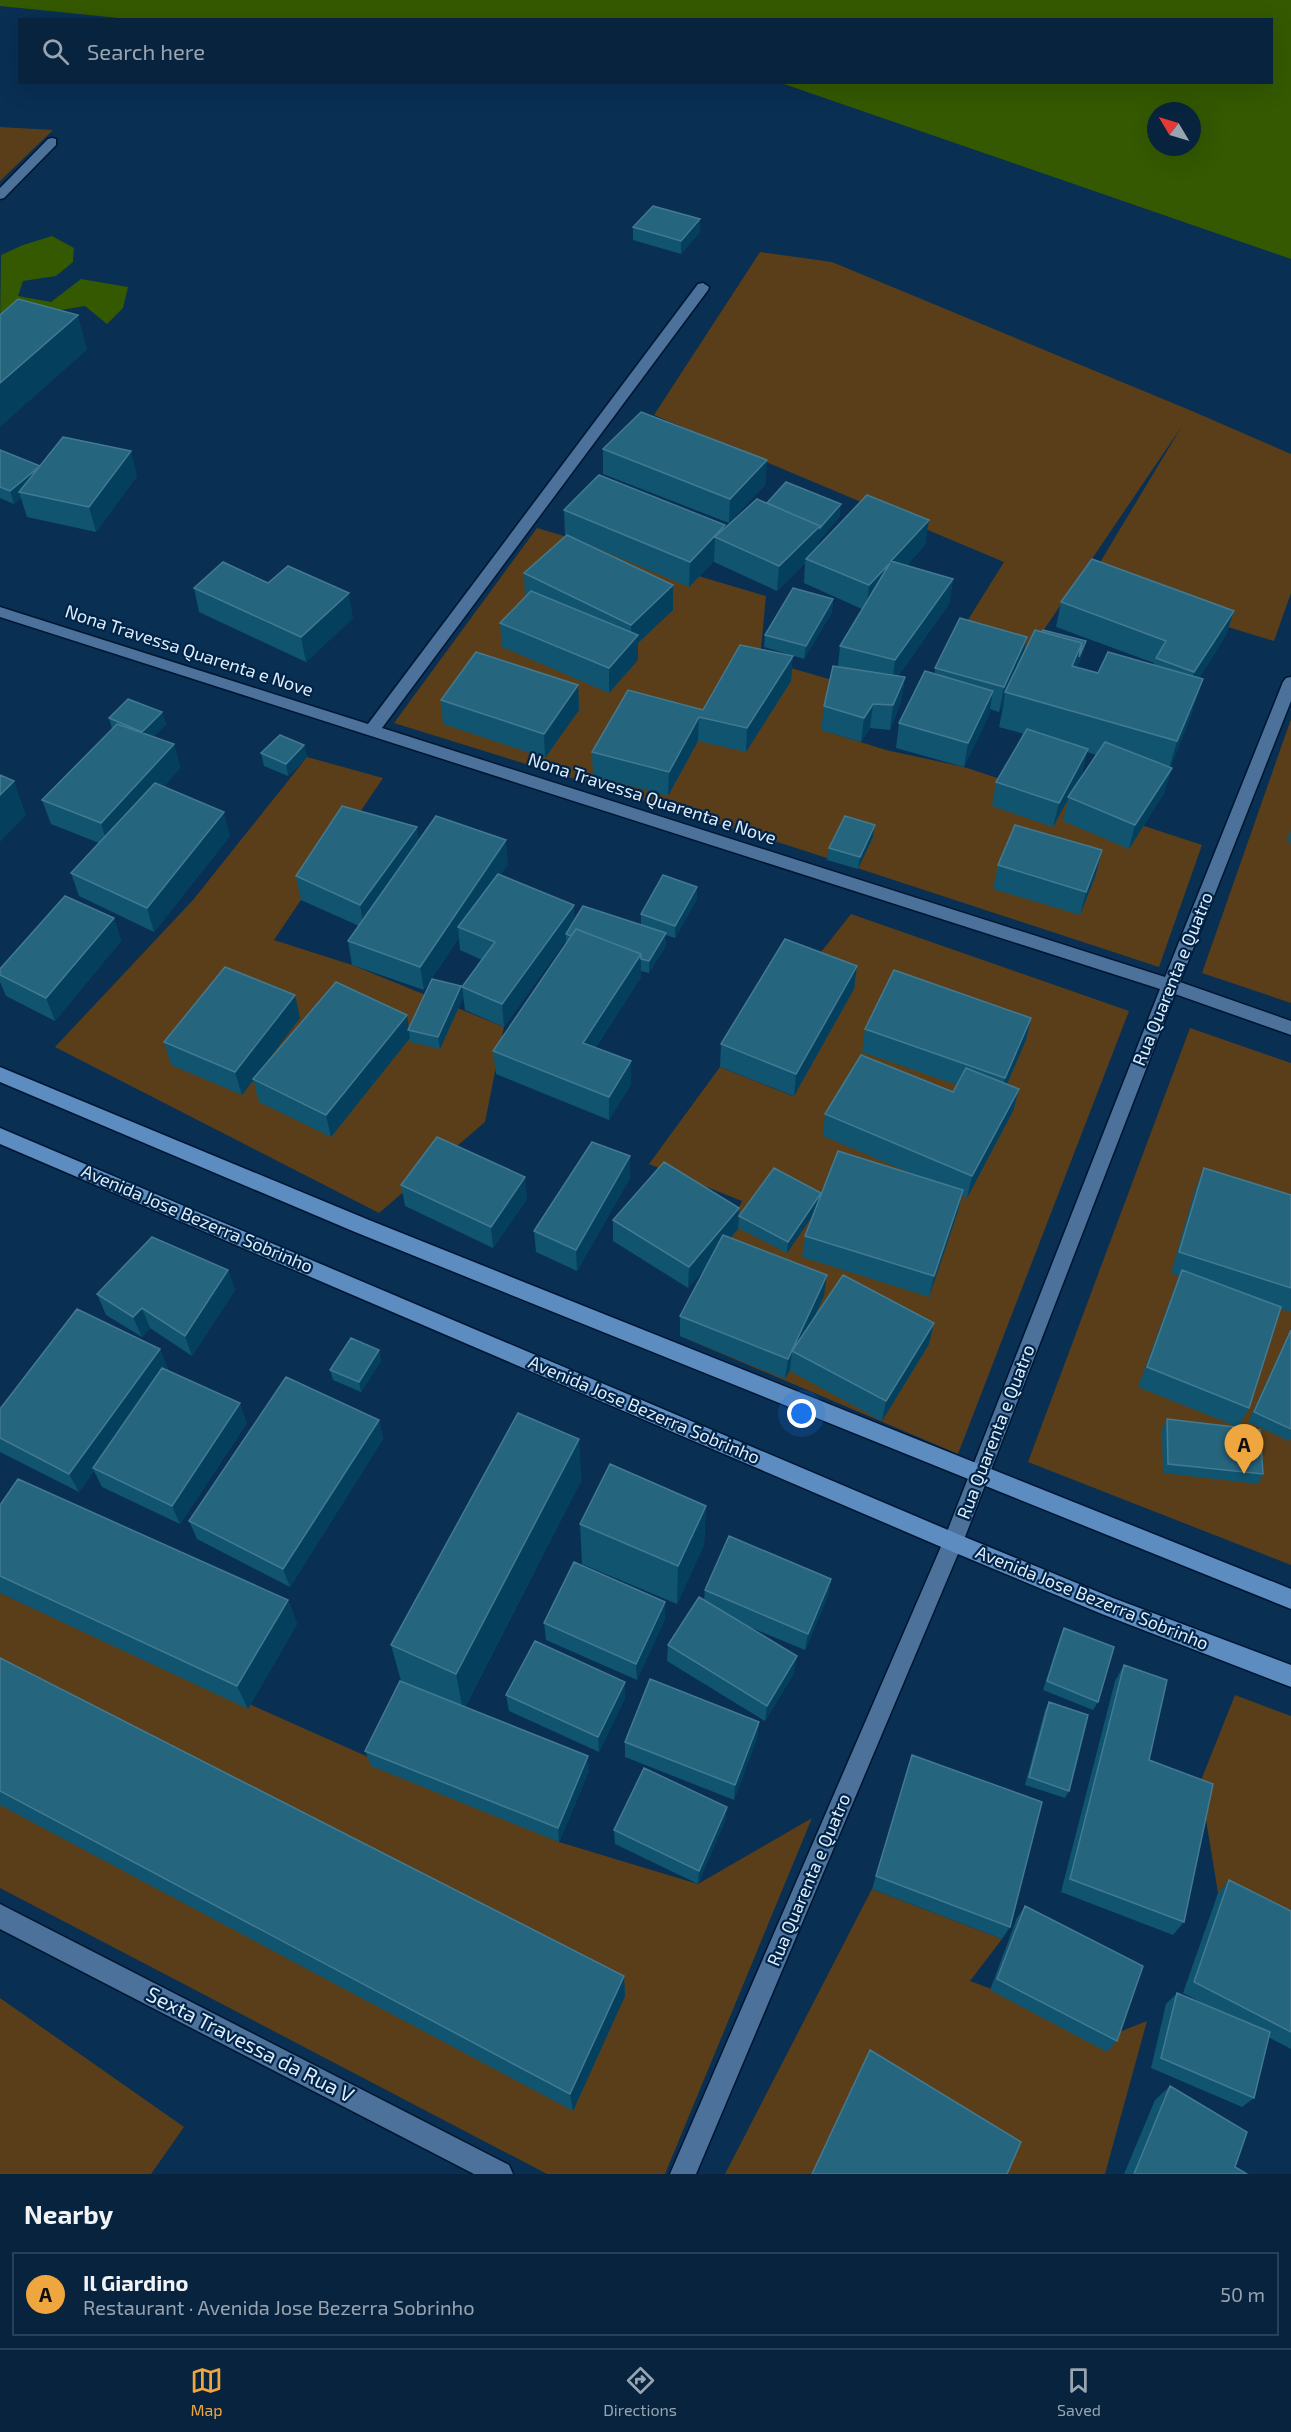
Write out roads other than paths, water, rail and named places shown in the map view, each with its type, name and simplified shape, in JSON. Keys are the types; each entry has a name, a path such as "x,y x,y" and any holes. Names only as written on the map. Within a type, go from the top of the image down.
{"main road":[{"path":"0,1074 362,1226 1291,1599"},
{"name":"Avenida Jose Bezerra Sobrinho","path":"0,1136 953,1542 1110,1607 1291,1676"}],"street":[{"path":"0,195 52,142"},
{"path":"372,730 703,287"},
{"name":"Nona Travessa Quarenta e Nove","path":"0,612 1170,985 1291,1028"},
{"name":"Rua Quarenta e Quatro","path":"683,2174 953,1542 1291,682"},
{"name":"Sexta Travessa da Rua V","path":"0,1916 500,2174"}],"place":[{"name":"Il Giardino","path":"1244,1474"}]}
